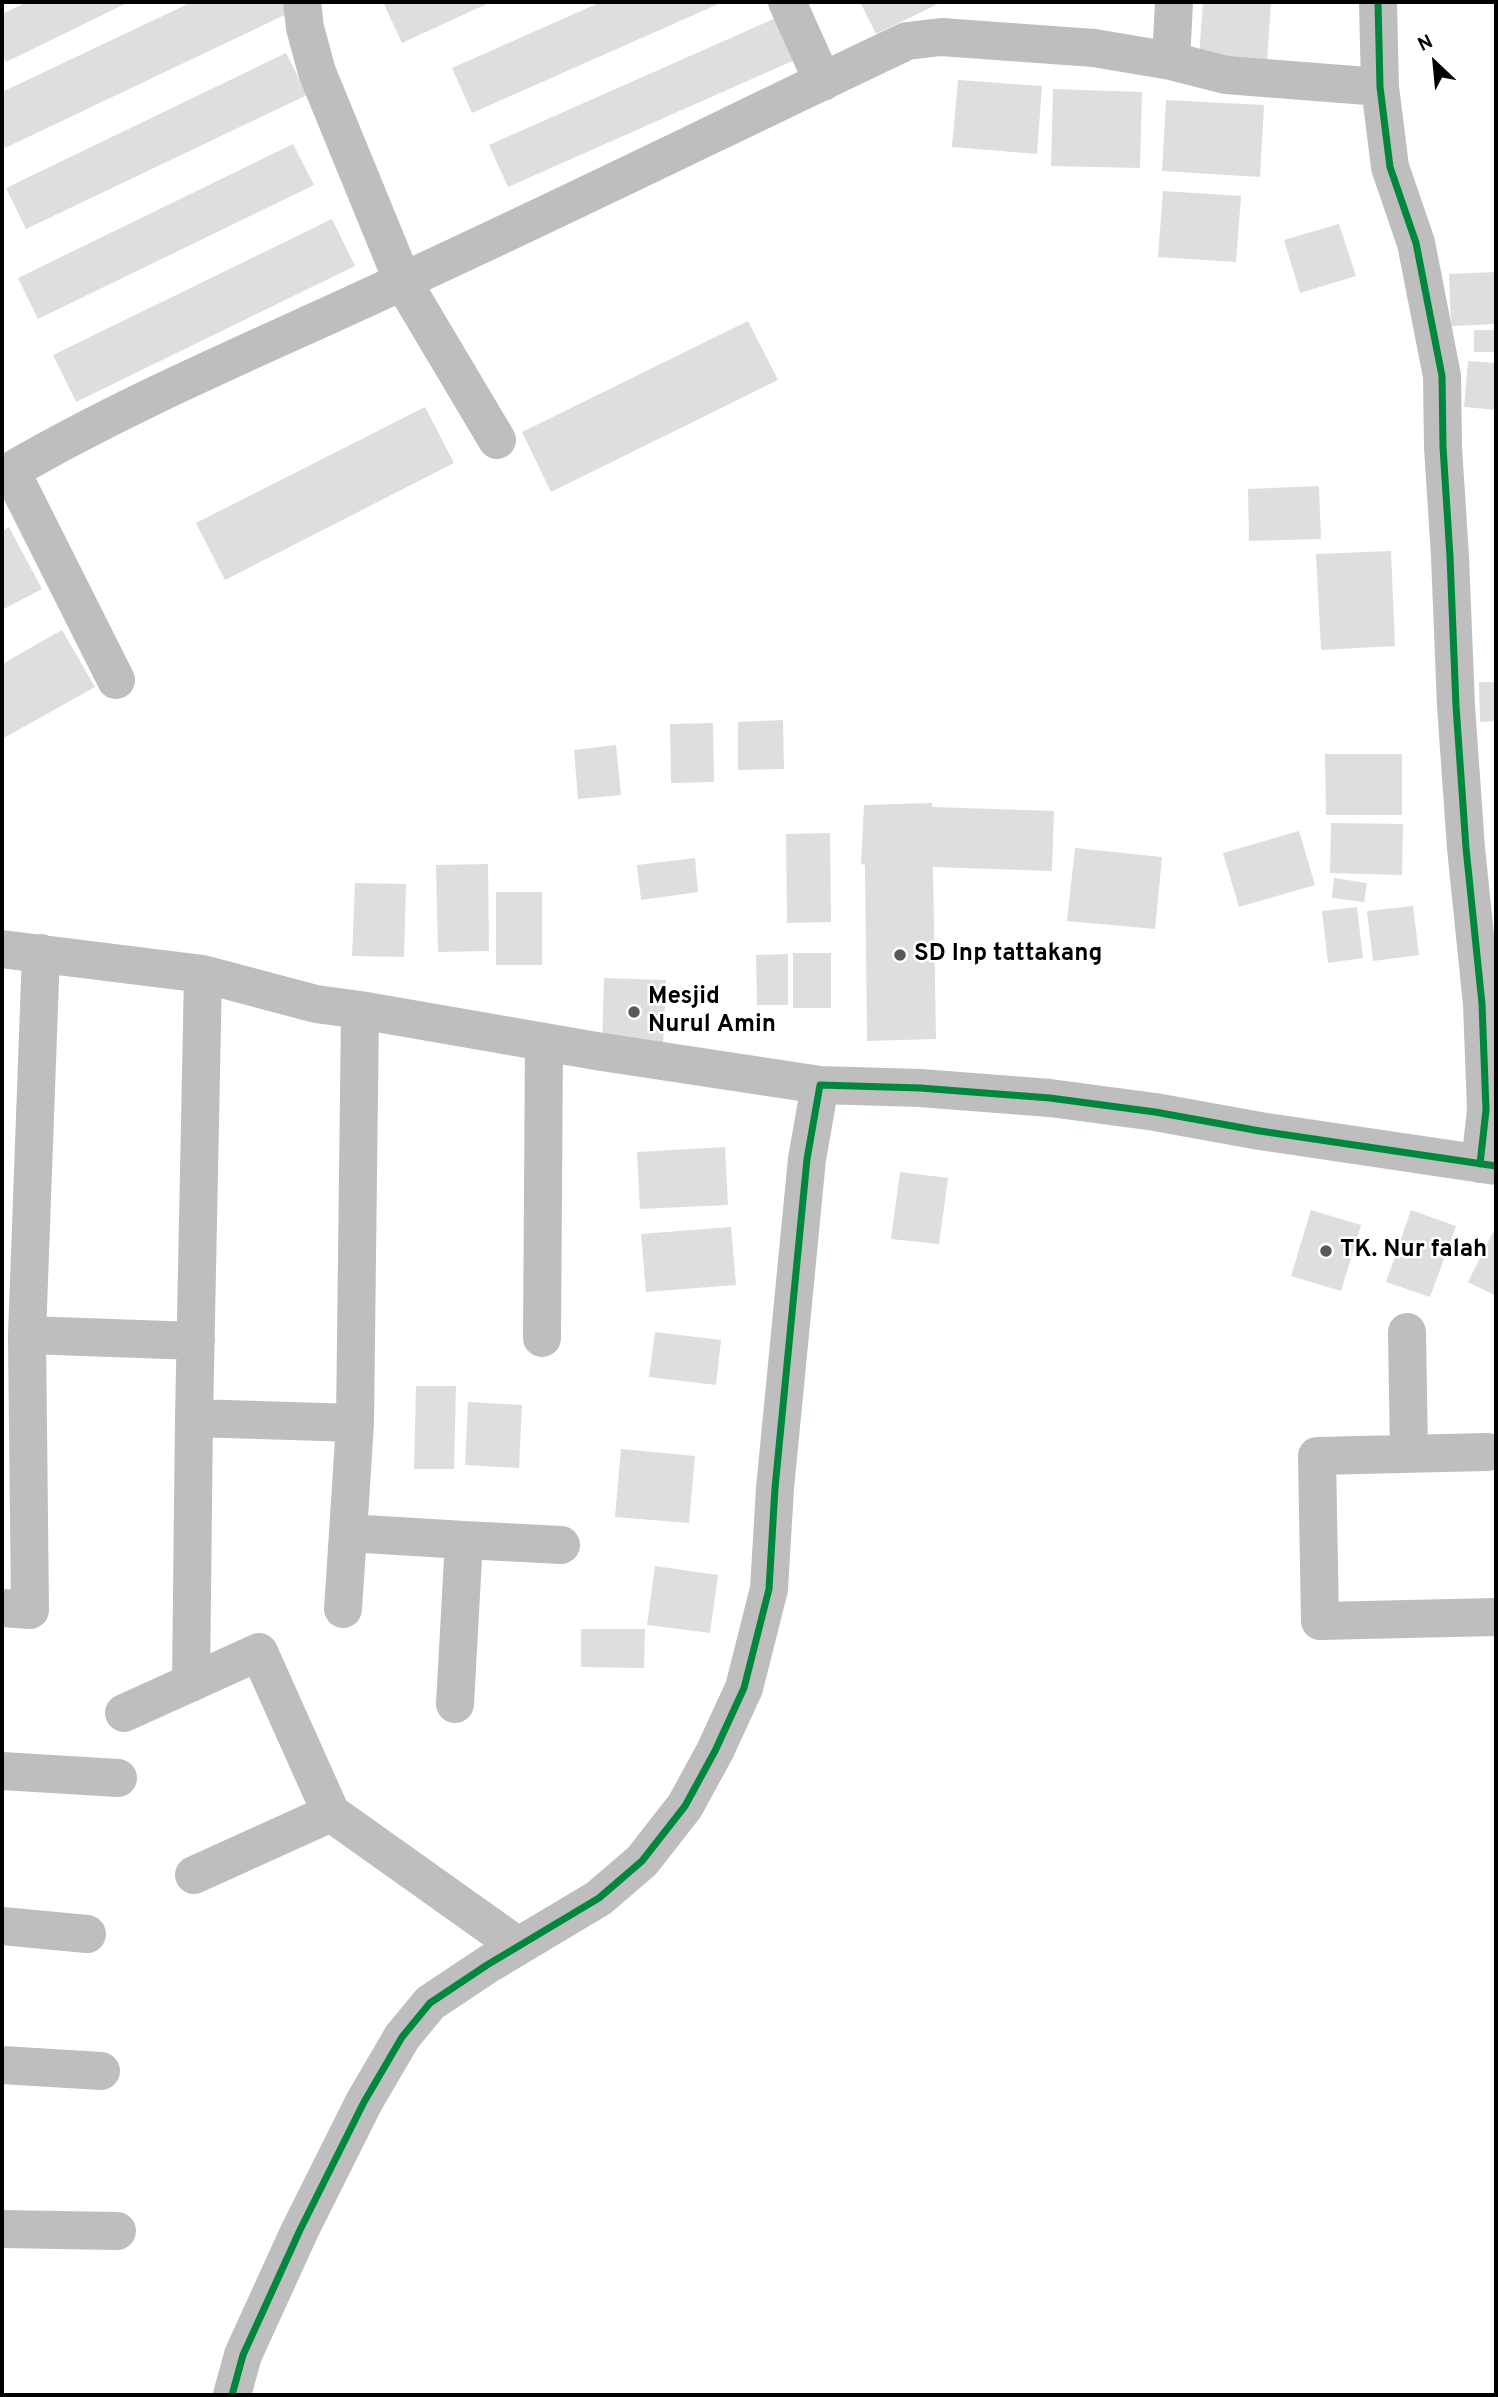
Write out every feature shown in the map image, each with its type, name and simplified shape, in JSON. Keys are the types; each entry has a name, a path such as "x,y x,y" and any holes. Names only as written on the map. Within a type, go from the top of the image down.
{"street":[{"path":"302,2 305,28 317,72 403,282 497,440"},
{"path":"787,2 823,82"},
{"path":"1171,61 1174,2"},
{"path":"2,949 203,974 316,1004 820,1085 920,1088 1049,1098 1155,1112 1260,1131 1488,1165 1482,1004 1466,848 1456,706 1441,376 1416,243 1390,167 1380,87 1378,2"},
{"path":"116,680 6,473 60,443 212,368 403,282 908,41 925,37 1094,48 1171,61 1226,75 1380,87"},
{"path":"2,1608 30,1610 27,1335 41,953"},
{"path":"191,1683 203,974"},
{"path":"343,1609 355,1423 360,1010"},
{"path":"542,1338 544,1042"},
{"path":"232,2395 243,2356 300,2230 364,2102 402,2037 430,2003 599,1898 642,1861 685,1806 715,1751 744,1688 769,1589 807,1159 820,1085"},
{"path":"1408,1332 1409,1454"},
{"path":"27,1335 197,1341"},
{"path":"194,1418 355,1423"},
{"path":"1487,1452 1317,1456 1320,1621 1496,1617"},
{"path":"348,1534 561,1545"},
{"path":"455,1704 464,1540"},
{"path":"124,1713 259,1652 331,1813 518,1946"},
{"path":"2,1771 118,1778"},
{"path":"194,1875 331,1813"},
{"path":"2,1926 87,1934"},
{"path":"2,2065 101,2071"},
{"path":"2,2229 117,2231"}],"building":[{"path":"27,2 129,2 6,62 2,53 2,14"},
{"path":"192,2 284,2 289,13 5,148 2,140 2,92"},
{"path":"383,2 491,2 402,43"},
{"path":"601,2 723,2 472,113 452,68"},
{"path":"860,2 942,2 876,34"},
{"path":"1203,2 1271,2 1267,63 1199,58"},
{"path":"778,17 797,59 508,187 489,145"},
{"path":"286,53 307,95 26,229 6,188"},
{"path":"958,80 1042,86 1037,154 952,147"},
{"path":"1053,89 1142,92 1140,168 1051,166"},
{"path":"1166,100 1264,105 1260,177 1162,171"},
{"path":"293,144 314,185 38,319 18,278"},
{"path":"1163,191 1241,196 1236,262 1158,257"},
{"path":"332,219 355,266 76,402 53,355"},
{"path":"1339,224 1356,276 1300,293 1284,240"},
{"path":"1496,272 1496,324 1451,326 1449,274"},
{"path":"748,321 778,380 551,492 522,432"},
{"path":"1474,330 1496,330 1496,352 1474,352"},
{"path":"1468,361 1496,363 1496,410 1464,407"},
{"path":"425,407 454,463 225,580 196,523"},
{"path":"1319,486 1321,539 1249,541 1248,489"},
{"path":"9,527 42,589 2,610 2,531"},
{"path":"1391,551 1395,646 1321,650 1316,554"},
{"path":"62,630 95,687 2,739 2,664"},
{"path":"1479,682 1496,682 1496,721 1480,722"},
{"path":"783,720 784,769 738,770 738,722"},
{"path":"713,723 714,782 671,783 670,724"},
{"path":"616,745 621,795 578,799 574,750"},
{"path":"1325,754 1402,754 1402,815 1326,815"},
{"name":"SD Inp tattakang","path":"932,803 932,807 1054,811 1052,871 933,867 936,1039 867,1041 865,865 861,864 864,805"},
{"path":"1331,823 1403,824 1402,875 1330,873"},
{"path":"1299,831 1315,885 1239,907 1223,853"},
{"path":"830,833 831,922 787,923 786,834"},
{"path":"1075,848 1162,857 1155,929 1067,921"},
{"path":"695,858 698,892 641,900 637,865"},
{"path":"488,864 489,951 438,952 436,865"},
{"path":"1334,878 1367,883 1364,902 1332,898"},
{"path":"355,883 406,884 404,957 352,956"},
{"path":"496,892 542,892 542,965 496,965"},
{"path":"1413,906 1419,955 1373,961 1367,911"},
{"path":"1357,907 1363,958 1328,963 1322,911"},
{"path":"793,953 831,953 831,1008 793,1008"},
{"path":"788,954 788,1005 757,1005 756,955"},
{"name":"Mesjid Nurul Amin","path":"604,978 666,980 663,1046 602,1044"},
{"path":"725,1147 728,1205 640,1209 637,1152"},
{"path":"900,1172 948,1178 939,1244 891,1239"},
{"name":"TK. Nur falah","path":"1311,1210 1361,1225 1341,1291 1291,1276"},
{"path":"1411,1210 1456,1226 1430,1297 1386,1282"},
{"path":"1496,1226 1496,1296 1468,1282"},
{"path":"731,1227 736,1285 646,1292 641,1234"},
{"path":"655,1332 721,1340 716,1385 649,1377"},
{"path":"416,1386 456,1386 454,1469 414,1469"},
{"path":"468,1402 522,1405 519,1468 465,1465"},
{"path":"621,1449 695,1456 689,1523 615,1517"},
{"path":"655,1566 718,1575 710,1633 647,1625"},
{"path":"581,1629 645,1629 644,1668 581,1667"}],"cycle path":[{"path":"1378,2 1380,87 1390,167 1416,243 1442,376 1456,706 1466,848 1482,1004 1486,1110 1480,1164"},
{"path":"232,2395 243,2355 300,2230 364,2102 402,2037 430,2003 487,1965 599,1898 642,1861 685,1806 715,1751 744,1688 769,1589 775,1488 807,1159 820,1085 920,1088 1050,1098 1496,1166"}],"place":[{"name":"SD Inp tattakang","path":"900,955"},
{"name":"Mesjid Nurul Amin","path":"634,1012"},
{"name":"TK. Nur falah","path":"1326,1251"}]}
